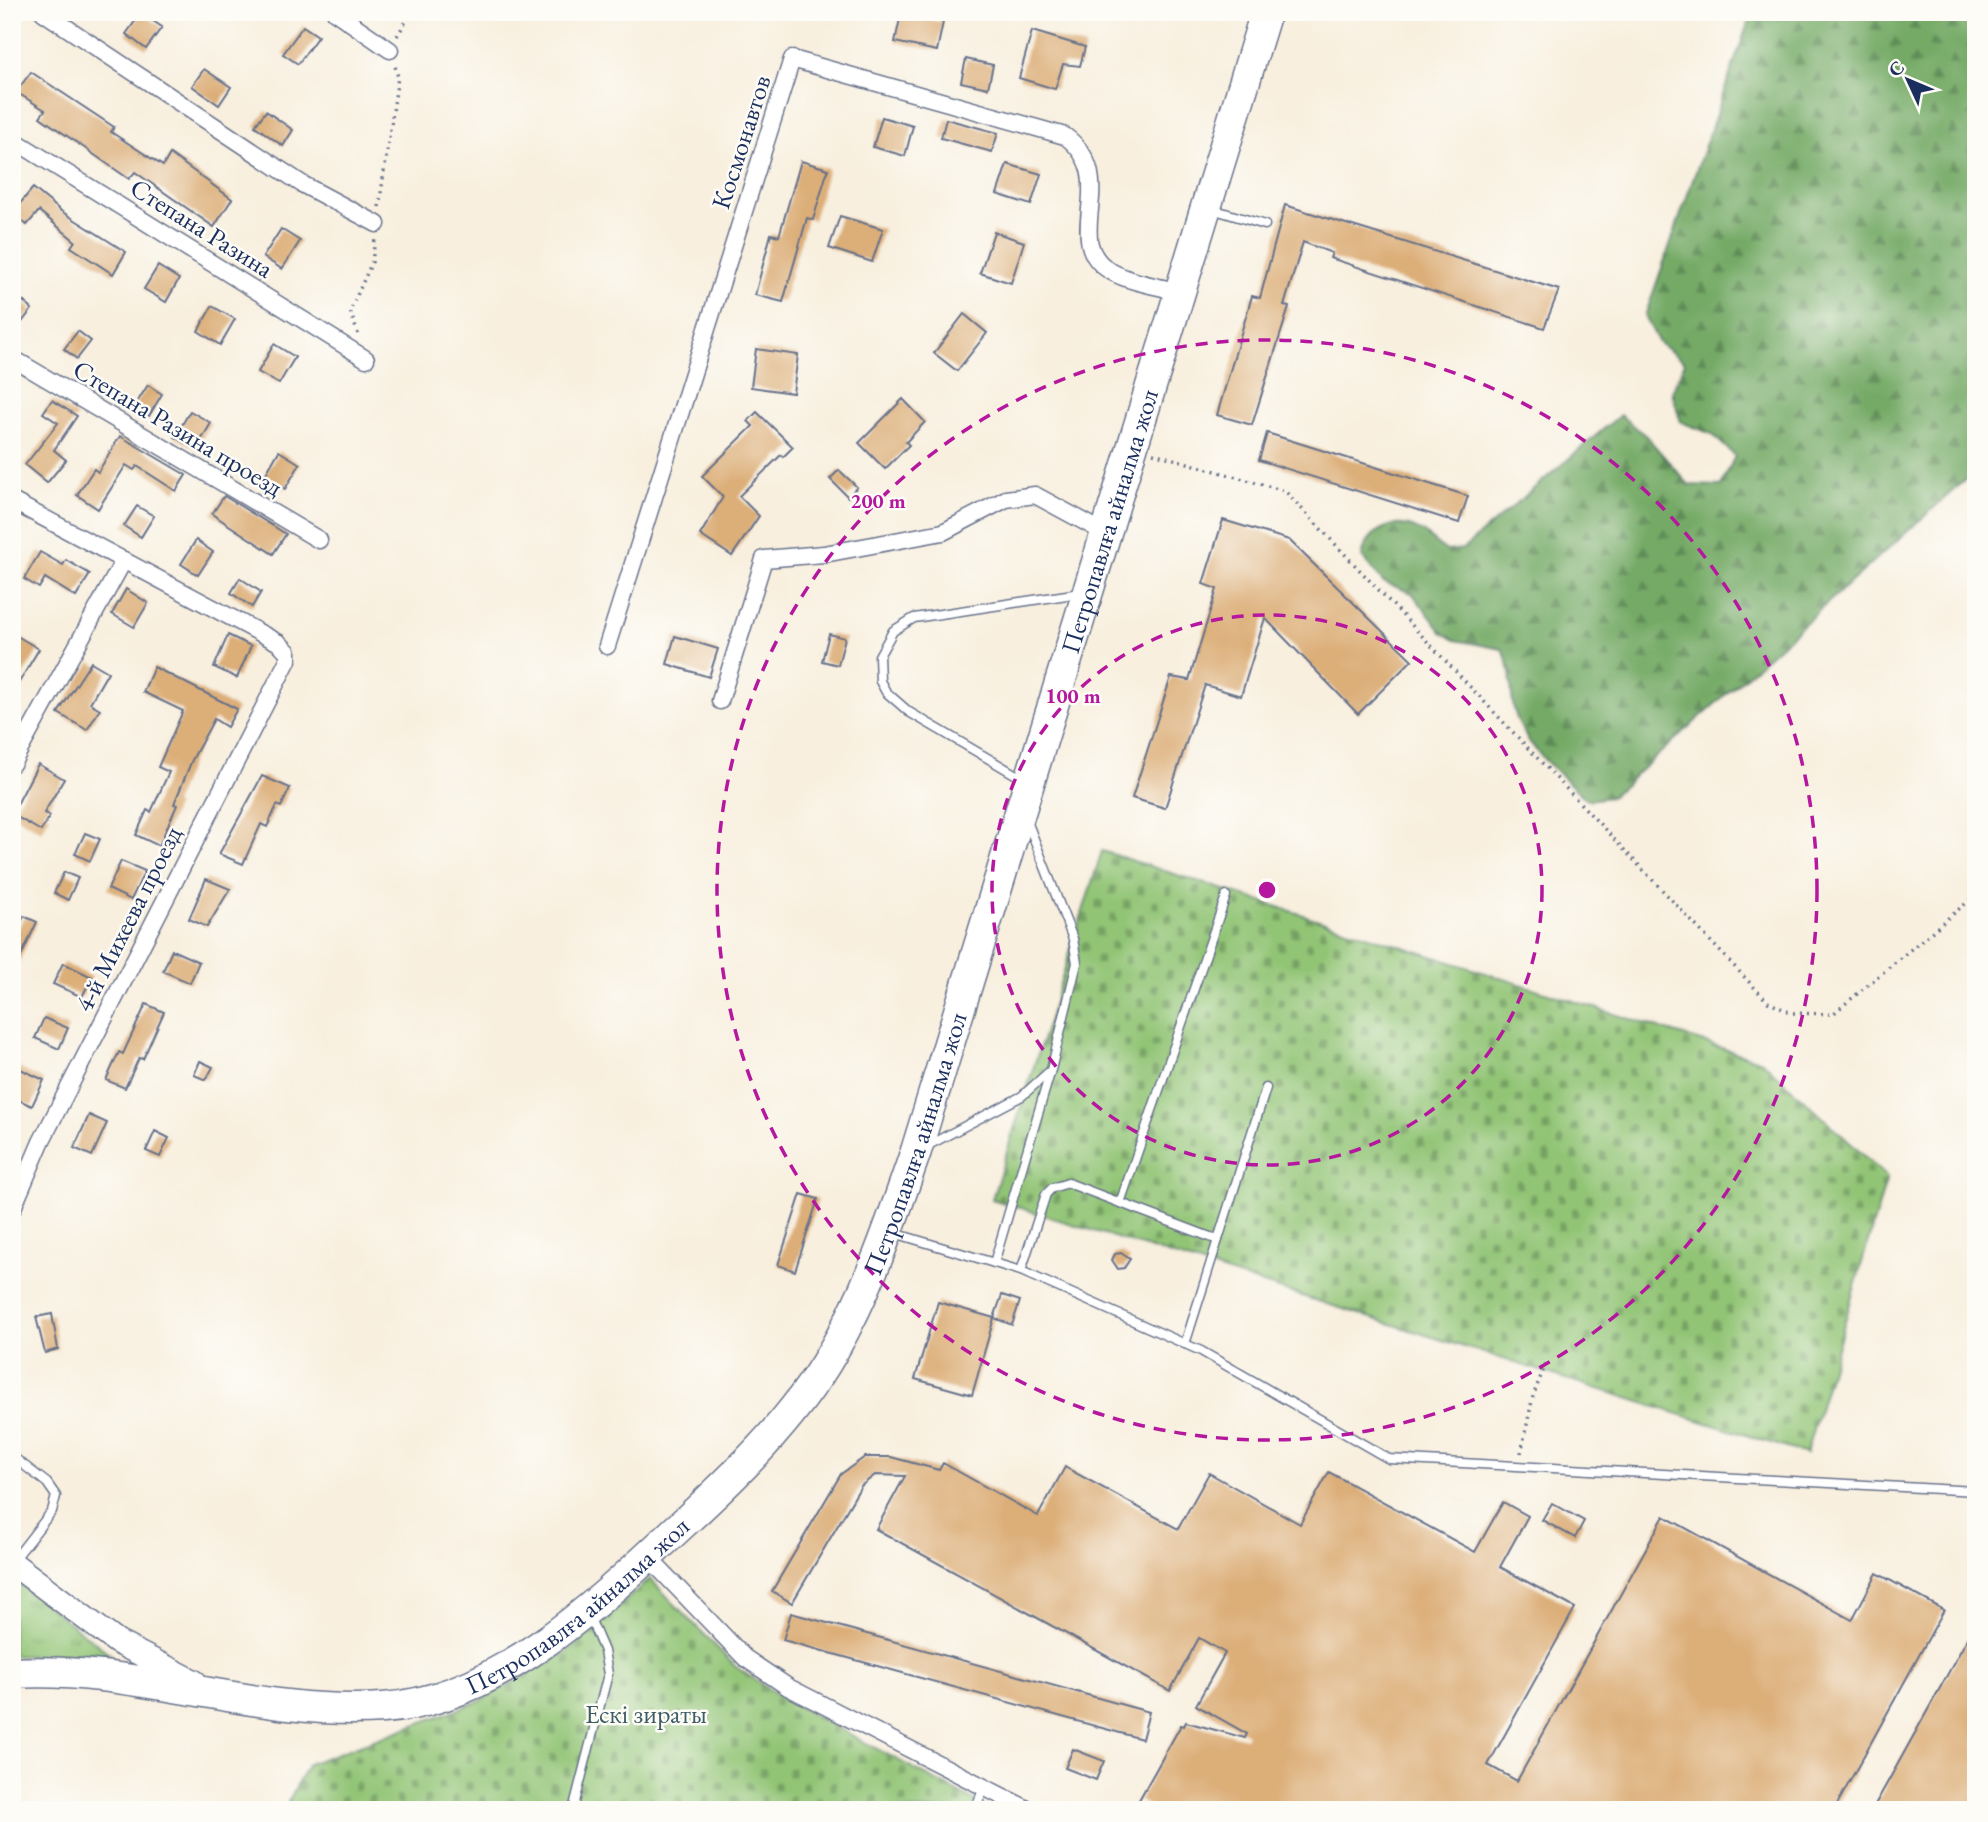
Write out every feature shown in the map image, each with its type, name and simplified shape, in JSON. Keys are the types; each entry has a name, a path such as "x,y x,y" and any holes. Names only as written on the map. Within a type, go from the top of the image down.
{"highway":[{"name":"Петропавлға айналма жол","path":"12,1673 81,1675 339,1709 385,1708 449,1692 502,1668 545,1642 586,1610 717,1492 805,1394 832,1354 860,1301 916,1152 1266,12"}],"main road":[{"path":"12,1563 117,1642 173,1673 227,1695"}],"street":[{"path":"43,12 302,184 377,224"},
{"path":"335,12 390,50"},
{"name":"Космонавтов","path":"607,646 792,60 1065,136 1084,154 1093,180 1087,242 1093,254 1120,276 1180,292"},
{"name":"Степана Разина","path":"12,139 366,359"},
{"name":"Степана Разина проезд","path":"12,358 319,540"},
{"path":"720,701 764,559 824,554 943,532 1006,499 1035,495 1107,534"},
{"path":"12,501 124,560 12,764"},
{"name":"4-й Михеева проезд","path":"12,1210 41,1142 286,666 288,652 279,643 124,560"},
{"path":"647,1556 745,1658 788,1687 1029,1810"}],"lane":[{"path":"1206,207 1265,225"},
{"path":"994,1263 1077,972 1076,951 1026,797 896,703 880,681 879,656 893,631 914,618 1090,592"},
{"path":"1120,1203 1226,896"},
{"path":"916,1152 1022,1096 1051,1070"},
{"path":"1185,1344 1266,1088"},
{"path":"1021,1271 1046,1194 1052,1188 1068,1183 1218,1240"},
{"path":"888,1231 1021,1271 1185,1344 1389,1459 1976,1491"},
{"path":"12,1456 47,1483 55,1496 52,1511 12,1563"},
{"path":"573,1810 608,1674 604,1651 586,1610"},
{"path":"975,1810 984,1787"}],"path":[{"path":"366,359 350,311 372,262 398,77 390,50 412,12"},
{"path":"1133,448 1285,491 1768,1002 1791,1013 1833,1014 1976,895"},
{"path":"1519,1466 1533,1396 1547,1361"}],"green space":[{"path":"1752,12 1976,12 1976,470 1611,797 1587,800 1545,761 1527,739 1515,713 1509,665 1502,649 1455,640 1442,632 1412,593 1383,582 1362,557 1370,539 1376,533 1384,528 1402,525 1421,531 1447,551 1463,549 1620,415 1646,436 1689,485 1721,486 1735,456 1712,434 1681,422 1672,392 1685,362 1659,343 1645,316"},
{"path":"1102,851 1762,1061 1887,1177 1806,1454 992,1199"},
{"path":"12,1578 110,1654 12,1656"},
{"name":"Ескі зираты","path":"650,1579 736,1667 782,1698 991,1810 284,1810 308,1764 480,1701 569,1651"}],"building":[{"path":"141,13 162,27 146,49 126,34"},
{"path":"901,14 943,22 937,51 895,42"},
{"path":"303,26 318,36 298,64 283,54"},
{"path":"1032,31 1085,47 1080,66 1063,64 1055,89 1019,78"},
{"path":"966,59 993,65 988,88 961,82"},
{"path":"204,69 231,87 219,105 192,86"},
{"path":"31,72 114,127 111,132 163,166 170,154 232,199 214,227 135,172 129,179 40,117 45,110 16,92"},
{"path":"266,111 293,130 283,146 255,126"},
{"path":"882,117 913,126 905,156 873,147"},
{"path":"946,119 998,133 992,152 941,138"},
{"path":"801,161 828,169 813,220 807,218 783,302 755,295 771,234 779,236"},
{"path":"1007,164 1041,174 1031,205 997,194"},
{"path":"33,188 61,211 126,252 113,274 71,247 75,241 39,211 27,225 12,213"},
{"path":"1285,205 1559,290 1544,328 1330,258 1332,253 1303,242 1284,306 1289,307 1252,425 1217,415 1252,296 1260,298"},
{"path":"840,216 883,229 872,262 829,248"},
{"path":"281,229 300,241 282,269 263,257"},
{"path":"994,232 1024,242 1011,283 980,273"},
{"path":"158,266 179,279 166,302 144,289"},
{"path":"21,299 32,309 12,335 12,310"},
{"path":"212,306 235,319 220,345 198,331"},
{"path":"964,314 987,333 957,371 934,353"},
{"path":"78,331 91,341 77,359 64,349"},
{"path":"274,344 295,357 279,384 258,372"},
{"path":"756,349 798,355 793,393 751,387"},
{"path":"148,385 162,394 149,416 134,407"},
{"path":"903,399 925,422 906,442 909,445 885,469 859,443"},
{"path":"52,400 77,416 54,450 66,460 47,483 25,465 58,423 43,413"},
{"path":"190,411 211,423 196,449 175,437"},
{"path":"757,412 793,447 783,457 781,455 739,496 759,516 732,556 700,535 723,497 702,476 753,426 748,421"},
{"path":"1267,433 1468,496 1459,523 1259,460"},
{"path":"120,436 186,475 176,491 137,466 134,470 126,465 98,509 77,495 94,469 98,472"},
{"path":"279,451 300,464 285,489 264,477"},
{"path":"839,470 857,487 848,497 830,479"},
{"path":"224,496 286,534 273,554 212,514"},
{"path":"137,506 154,516 141,537 124,526"},
{"path":"1223,520 1289,540 1412,660 1358,714 1265,618 1241,696 1205,685 1165,808 1132,798 1171,677 1189,680 1217,589 1203,584"},
{"path":"196,540 213,552 198,575 181,564"},
{"path":"40,552 63,565 66,560 90,574 76,597 45,578 39,588 24,579"},
{"path":"240,578 261,592 252,607 231,593"},
{"path":"126,589 148,603 134,627 112,614"},
{"path":"12,633 39,649 12,694"},
{"path":"829,634 845,638 838,665 822,661"},
{"path":"228,635 251,646 237,678 214,667"},
{"path":"675,636 718,649 709,677 667,664"},
{"path":"91,662 108,672 90,703 100,709 87,730 58,713"},
{"path":"154,667 237,709 227,727 214,719 192,760 174,804 177,805 159,846 136,835 147,810 151,812 169,772 158,767 183,711 143,692"},
{"path":"38,764 64,779 44,813 50,816 41,831 12,814"},
{"path":"262,776 290,788 281,807 277,805 267,827 261,824 243,864 219,854"},
{"path":"85,833 100,839 90,861 75,854"},
{"path":"121,861 145,871 131,900 108,889"},
{"path":"64,872 78,878 68,900 54,893"},
{"path":"206,879 230,889 207,927 189,919"},
{"path":"24,916 37,922 12,976 12,941"},
{"path":"172,950 199,962 190,983 163,971"},
{"path":"63,963 92,977 82,997 53,984"},
{"path":"146,1004 164,1012 143,1059 139,1058 125,1088 106,1080 119,1052 123,1054"},
{"path":"44,1018 68,1028 59,1049 35,1038"},
{"path":"200,1061 213,1067 206,1080 194,1075"},
{"path":"12,1065 44,1080 32,1106 12,1097"},
{"path":"89,1115 107,1123 92,1156 74,1148"},
{"path":"155,1131 169,1138 160,1157 146,1151"},
{"path":"801,1194 818,1199 795,1271 778,1265"},
{"path":"1121,1253 1130,1259 1124,1268 1118,1269 1112,1260 1115,1254"},
{"path":"1002,1295 1020,1301 1012,1325 994,1318"},
{"path":"938,1302 994,1318 972,1395 915,1379"},
{"path":"52,1314 58,1349 45,1353 36,1317"},
{"path":"865,1457 891,1457 939,1470 943,1463 1038,1516 1065,1467 1178,1529 1209,1473 1300,1524 1329,1472 1475,1552 1503,1502 1528,1516 1500,1567 1575,1608 1488,1765 1517,1781 1664,1516 1852,1620 1877,1573 1944,1610 1834,1810 1156,1810 1139,1800 1181,1725 1184,1726 1186,1722 1245,1738 1247,1734 1196,1705 1225,1653 1199,1638 1170,1691 876,1529 905,1476 875,1475 861,1486 792,1603 772,1591 841,1474"},
{"path":"1552,1503 1584,1521 1575,1538 1542,1520"},
{"path":"791,1613 1149,1712 1142,1739 783,1640"},
{"path":"1976,1623 1976,1810 1872,1810 1895,1769"},
{"path":"1073,1749 1104,1761 1096,1780 1065,1768"}]}
